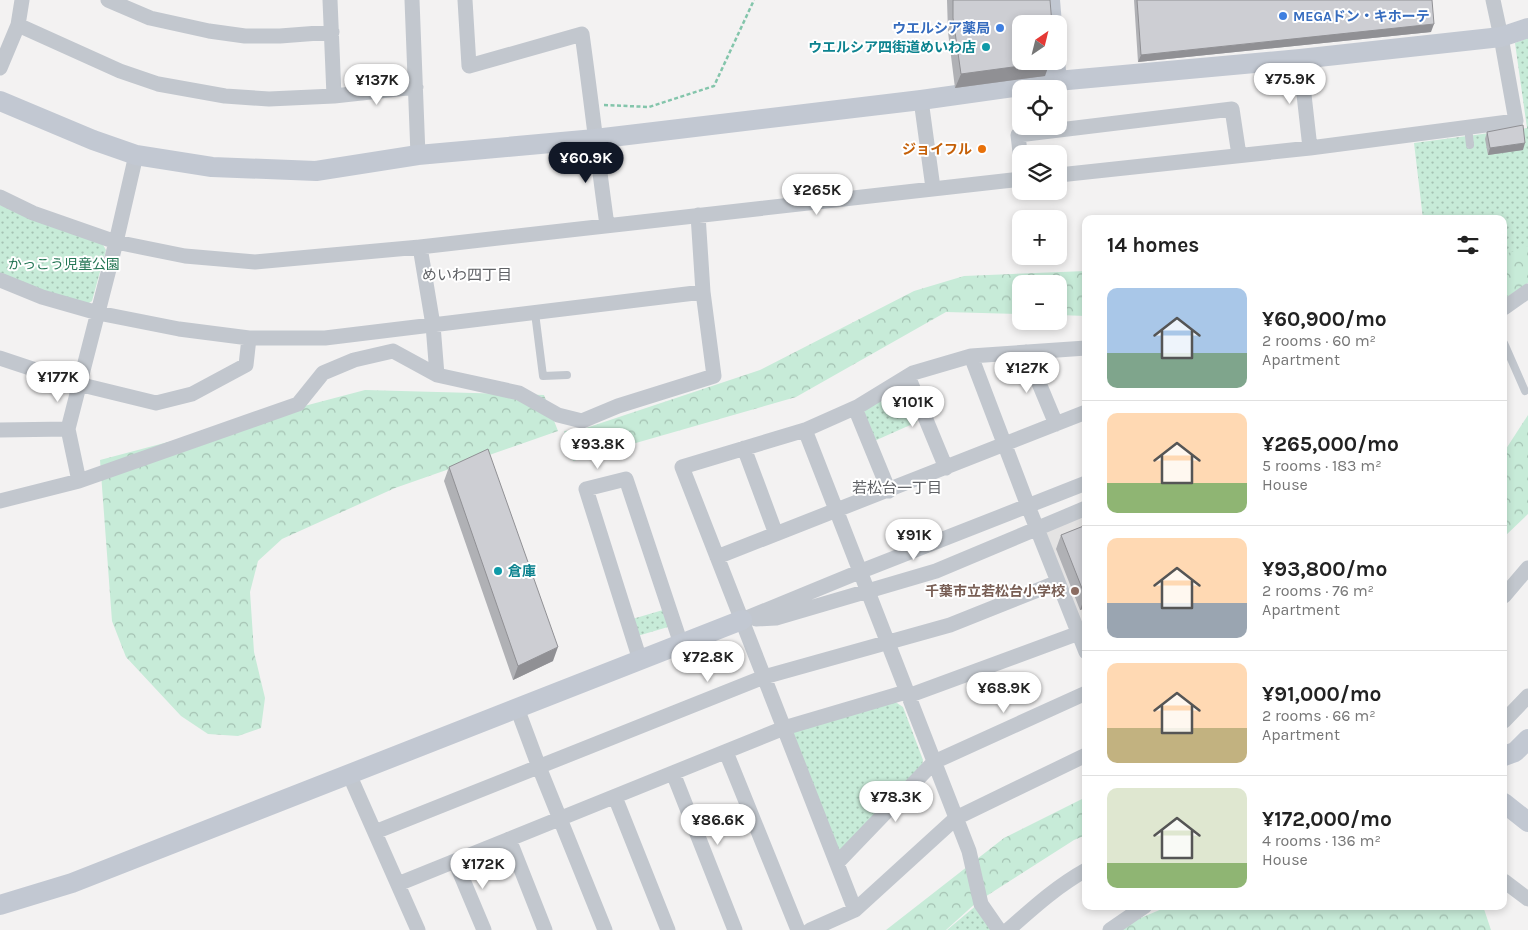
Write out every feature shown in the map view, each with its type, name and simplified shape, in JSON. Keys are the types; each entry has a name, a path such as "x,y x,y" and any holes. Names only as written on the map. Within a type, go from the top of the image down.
{"street":[{"path":"0,68 18,24 22,0"},
{"path":"108,0 150,18 209,32 245,36 280,36 332,32"},
{"path":"330,0 334,96"},
{"path":"412,0 418,155"},
{"path":"465,0 469,66 582,34 607,225"},
{"path":"1050,0 1051,15"},
{"path":"1067,174 1310,148 1516,121 1494,0"},
{"path":"18,24 120,71 158,84 234,96 269,98 334,96 416,87"},
{"path":"1067,80 1300,59 1501,37 1528,28"},
{"path":"1300,59 1310,148"},
{"path":"0,102 93,140 136,155 212,167 316,171 418,155 595,139 922,100 1012,87"},
{"path":"922,100 933,188"},
{"path":"1019,145 1018,135 1232,109 1239,155"},
{"path":"79,481 68,429 78,384 116,242 136,155"},
{"path":"0,197 33,213 116,242 185,256 255,262 420,247 1012,180"},
{"path":"0,501 79,481 298,404 323,373 354,360 393,351 437,375 519,393 558,415 582,422 618,406 714,376 704,292 698,215"},
{"path":"420,247 433,325 437,375"},
{"path":"0,280 42,297 98,313 179,329 249,338 325,338 704,292"},
{"path":"1507,306 1528,291"},
{"path":"0,358 78,384 156,404 192,394 246,365 249,338"},
{"path":"855,910 682,467 805,430 855,408 913,373 971,356 1082,348"},
{"path":"1026,352 1056,424"},
{"path":"971,356 1004,445 1082,641"},
{"path":"908,376 946,468"},
{"path":"855,408 889,490"},
{"path":"717,557 1082,414"},
{"path":"0,430 68,429"},
{"path":"805,430 956,818 968,851 981,904 999,930"},
{"path":"744,448 776,534"},
{"path":"640,660 586,489 626,479 681,644"},
{"path":"0,906 72,883 1082,485"},
{"path":"742,620 776,618 936,570 1082,510"},
{"path":"1507,592 1528,568"},
{"path":"375,832 764,677 950,625 1058,582"},
{"path":"398,884 784,728 907,694 1079,633"},
{"path":"837,863 934,762 1082,695"},
{"path":"1507,718 1528,696"},
{"path":"518,708 539,767 605,930"},
{"path":"1507,755 1515,752 1527,743"},
{"path":"726,752 798,930"},
{"path":"810,930 855,910 956,818 1082,757"},
{"path":"673,773 735,930"},
{"path":"349,774 418,930"},
{"path":"615,797 668,930"},
{"path":"1507,805 1528,822"},
{"path":"509,839 545,930"},
{"path":"455,861 484,930"},
{"path":"1008,930 1066,881 1082,872"},
{"path":"1507,883 1528,899"},
{"path":"1110,930 1139,910"}],"lane":[{"path":"1468,127 1470,145"},
{"path":"535,313 543,376 567,375"},
{"path":"1507,350 1525,391"}],"path":[{"path":"592,104 649,107 714,86 754,0"}],"shaded area":[{"name":"千葉市立若松台小学校","path":"1082,512 1082,636 1043,535 1047,526"}],"green space":[{"path":"1528,38 1528,246 1507,253 1507,215 1423,215 1414,143 1527,128 1515,43"},
{"name":"かっこう児童公園","path":"0,205 102,243 106,250 92,301 84,306 0,275"},
{"path":"1528,232 1528,283 1507,297 1507,236"},
{"path":"1082,271 1082,316 1067,315 1067,275 1012,275 1012,314 946,312 796,397 573,461 564,431 583,429 760,370 914,291 964,276"},
{"path":"900,387 905,390 917,422 872,442 863,407"},
{"path":"365,390 544,395 558,431 395,488 282,539 258,561 250,592 254,652 265,698 261,728 238,736 208,734 181,716 126,657 112,621 100,460"},
{"path":"1528,415 1528,514 1507,534 1507,447"},
{"path":"663,610 668,627 634,637 629,620"},
{"path":"894,701 903,707 923,760 922,765 841,850 833,848 788,738 793,730"},
{"path":"1082,799 1082,837 977,902 946,930 886,930 1004,838"},
{"path":"978,904 996,930 947,930"},
{"path":"1160,910 1484,910 1491,930 1112,930"}],"building":[{"name":"ウエルシア四街道めいわ店","path":"953,0 1050,0 1051,15 1012,15 1012,67 961,74 953,18"},
{"name":"MEGAドン・キホーテ","path":"1137,0 1432,0 1434,24 1141,55"},
{"path":"1523,125 1525,143 1490,148 1487,132"},
{"name":"倉庫","path":"488,449 558,647 518,666 449,467"},
{"path":"1082,527 1082,588 1061,535"}],"place":[{"name":"MEGAドン・キホーテ","path":"1283,16"},
{"name":"ウエルシア薬局","path":"1000,28"},
{"name":"ウエルシア四街道めいわ店","path":"986,47"},
{"name":"ジョイフル","path":"982,149"},
{"name":"倉庫","path":"498,571"},
{"name":"千葉市立若松台小学校","path":"1075,591"}],"district":[{"name":"めいわ四丁目","path":"467,275"},
{"name":"若松台一丁目","path":"897,488"}]}
